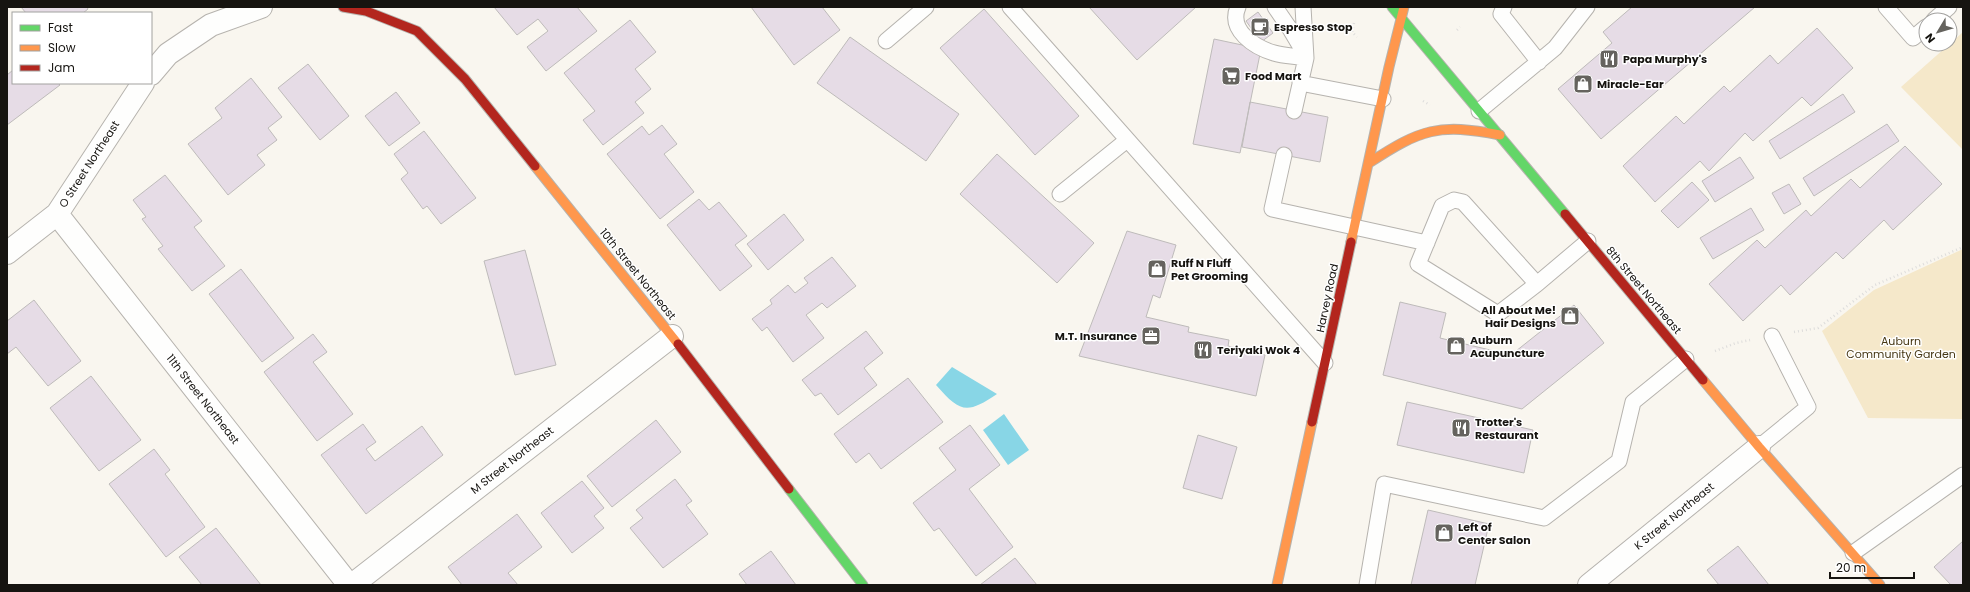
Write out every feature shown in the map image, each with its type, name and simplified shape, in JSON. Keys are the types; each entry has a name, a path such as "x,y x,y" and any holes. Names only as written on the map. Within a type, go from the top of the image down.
{"street":[{"path":"152,73 168,54 211,26 261,7"},
{"name":"10th Street Northeast","path":"342,7 366,10 417,31 465,79 672,336 863,585"},
{"name":"8th Street Northeast","path":"1392,7 1759,447 1880,585"},
{"path":"1401,17 1404,7"},
{"name":"Harvey Road","path":"1277,585 1401,17"},
{"name":"O Street Northeast","path":"7,253 57,214 142,84"},
{"path":"1369,163 1397,144 1420,133 1443,128 1469,128 1500,135"},
{"name":"11th Street Northeast","path":"57,214 349,585"},
{"name":"M Street Northeast","path":"352,585 672,336"},
{"name":"K Street Northeast","path":"1589,585 1759,447"}],"lane":[{"path":"886,41 926,7"},
{"path":"1010,7 1325,364"},
{"path":"1238,7 1236,13 1236,24 1242,35 1255,44 1274,53 1306,58"},
{"path":"1274,7 1290,29 1306,58"},
{"path":"1294,111 1306,58 1303,7"},
{"path":"1504,7 1501,14 1539,62"},
{"path":"1479,111 1555,48 1587,7"},
{"path":"1886,7 1913,38 1918,34"},
{"path":"1300,83 1383,99"},
{"path":"1060,194 1127,140"},
{"path":"1284,155 1272,209 1427,243"},
{"path":"1537,284 1463,202 1454,200 1442,206 1418,264 1498,314 1537,284 1588,241"},
{"path":"1759,447 1808,406 1772,336"},
{"path":"1367,585 1384,484 1544,518 1619,461 1633,402 1686,359"},
{"path":"1852,553 1963,475"}],"path":[{"path":"1354,23 1352,32 1357,36"},
{"path":"1456,30 1460,27"},
{"path":"1715,351 1736,343 1818,328 1875,285 1963,247"}],"green space":[{"path":"1963,32 1963,150 1901,87 1940,52 1958,52 1958,36"},
{"name":"Auburn Community Garden","path":"1963,249 1963,419 1868,418 1822,331 1874,290"}],"water":[{"path":"952,367 997,394 970,408 964,408 951,401 936,385"},
{"path":"1004,414 1029,450 1008,465 983,430"}],"building":[{"path":"21,7 87,7 88,9 84,12 25,12"},
{"path":"494,7 577,7 597,31 546,71 527,47 548,31 538,19 517,35"},
{"path":"751,7 822,7 840,30 794,65"},
{"path":"1089,7 1196,7 1137,60"},
{"path":"1632,7 1755,7 1601,139 1558,89 1612,43 1603,32"},
{"path":"984,9 1079,116 1035,155 940,48"},
{"name":"Espresso Stop","path":"1258,12 1273,33 1261,42 1246,21"},
{"path":"630,20 656,52 635,69 651,89 635,102 644,113 603,145 583,120 595,111 564,73"},
{"path":"1817,28 1853,68 1811,106 1802,97 1753,141 1745,133 1709,171 1700,161 1655,202 1623,166 1676,116 1684,124 1724,86 1730,92 1770,55 1778,64"},
{"path":"850,37 959,114 926,161 817,83"},
{"name":"Food Mart","path":"1214,39 1261,49 1240,153 1193,144"},
{"path":"308,64 349,116 320,140 278,88"},
{"path":"12,71 12,84 60,85 7,125 7,75"},
{"path":"251,78 282,117 268,128 277,140 257,155 265,165 228,195 188,144 222,118 215,108"},
{"path":"396,92 420,123 389,146 365,116"},
{"path":"1843,94 1855,112 1780,159 1769,141"},
{"path":"1250,102 1328,117 1320,162 1242,147"},
{"path":"1887,124 1899,141 1814,196 1803,178"},
{"path":"662,125 677,144 664,154 694,192 660,219 607,154 642,126 649,135"},
{"path":"424,131 476,198 441,224 427,206 423,209 401,179 408,173 394,154"},
{"path":"1905,146 1942,184 1893,230 1884,220 1843,259 1836,252 1790,295 1781,285 1743,321 1709,284 1757,240 1765,248 1806,210 1811,216 1851,179 1860,188"},
{"path":"997,154 1094,243 1057,283 960,194"},
{"path":"1740,157 1754,178 1715,202 1702,181"},
{"path":"165,175 202,221 194,227 225,266 192,291 158,249 163,246 142,219 146,217 133,200"},
{"path":"1692,182 1709,200 1678,228 1661,211"},
{"path":"1789,184 1801,204 1784,214 1772,193"},
{"path":"699,199 709,210 719,202 747,236 735,245 752,266 720,291 667,225"},
{"path":"1751,208 1764,230 1713,259 1700,238"},
{"path":"784,214 804,240 768,270 747,244"},
{"path":"1127,231 1176,245 1160,298 1153,295 1146,317 1189,327 1188,332 1229,340 1228,346 1265,355 1256,396 1079,356"},
{"path":"525,250 556,365 515,375 484,261"},
{"path":"832,257 856,286 827,308 822,303 806,315 824,338 793,362 767,327 762,331 752,319 772,304 770,300 788,285 795,293 808,283 804,278"},
{"path":"241,269 294,338 262,362 209,294"},
{"path":"34,300 81,361 48,386 16,347 7,354 7,321"},
{"path":"1400,302 1446,313 1440,338 1511,355 1574,305 1604,343 1522,409 1383,375"},
{"path":"866,331 883,353 864,368 877,385 838,415 821,393 815,396 802,380"},
{"path":"313,334 327,352 313,362 353,414 317,441 264,372"},
{"path":"91,376 141,440 99,471 50,408"},
{"path":"908,378 943,422 881,469 869,453 856,463 834,434"},
{"path":"1407,402 1533,430 1524,473 1397,445"},
{"path":"656,420 681,452 612,507 587,476"},
{"path":"363,424 376,442 366,449 375,461 422,426 443,455 366,514 321,455"},
{"path":"970,425 1000,465 969,489 1013,547 976,576 939,528 934,531 913,503 956,470 939,448"},
{"path":"1198,435 1237,447 1222,499 1183,488"},
{"path":"154,449 170,470 165,474 205,527 166,557 109,484"},
{"path":"675,479 692,501 686,505 708,534 663,568 630,528 643,518 636,510"},
{"path":"582,481 604,508 594,516 604,528 572,553 541,513"},
{"path":"1428,510 1489,524 1475,585 1411,585"},
{"path":"517,514 542,547 508,573 518,585 462,585 448,567"},
{"path":"216,528 261,585 202,585 179,557"},
{"path":"1963,541 1963,585 1951,585 1934,567"},
{"path":"1738,546 1769,585 1719,585 1707,570"},
{"path":"771,551 796,585 747,585 739,574"},
{"path":"1015,558 1037,585 980,585"}],"traffic: fast":[{"path":"1392,7 1565,214"},
{"path":"789,489 863,585"}],"traffic: slow":[{"path":"1351,242 1389,67 1404,7"},
{"path":"1369,163 1403,143 1417,136 1431,132 1461,130 1479,131 1500,135"},
{"path":"535,166 678,344"},
{"path":"1703,380 1759,447 1880,585"},
{"path":"1277,585 1312,422"}],"traffic: jam":[{"path":"343,7 366,11 417,31 465,79 535,166"},
{"path":"1565,214 1703,380"},
{"path":"1312,422 1351,242"},
{"path":"678,344 789,489"}],"place":[{"name":"Espresso Stop","path":"1260,27"},
{"name":"Papa Murphy's","path":"1609,59"},
{"name":"Food Mart","path":"1231,76"},
{"name":"Miracle-Ear","path":"1583,84"},
{"name":"Ruff N Fluff Pet Grooming","path":"1157,269"},
{"name":"All About Me! Hair Designs","path":"1570,316"},
{"name":"M.T. Insurance","path":"1151,336"},
{"name":"Auburn Acupuncture","path":"1456,346"},
{"name":"Teriyaki Wok 4","path":"1203,350"},
{"name":"Trotter's Restaurant","path":"1461,428"},
{"name":"Left of Center Salon","path":"1444,533"}]}
